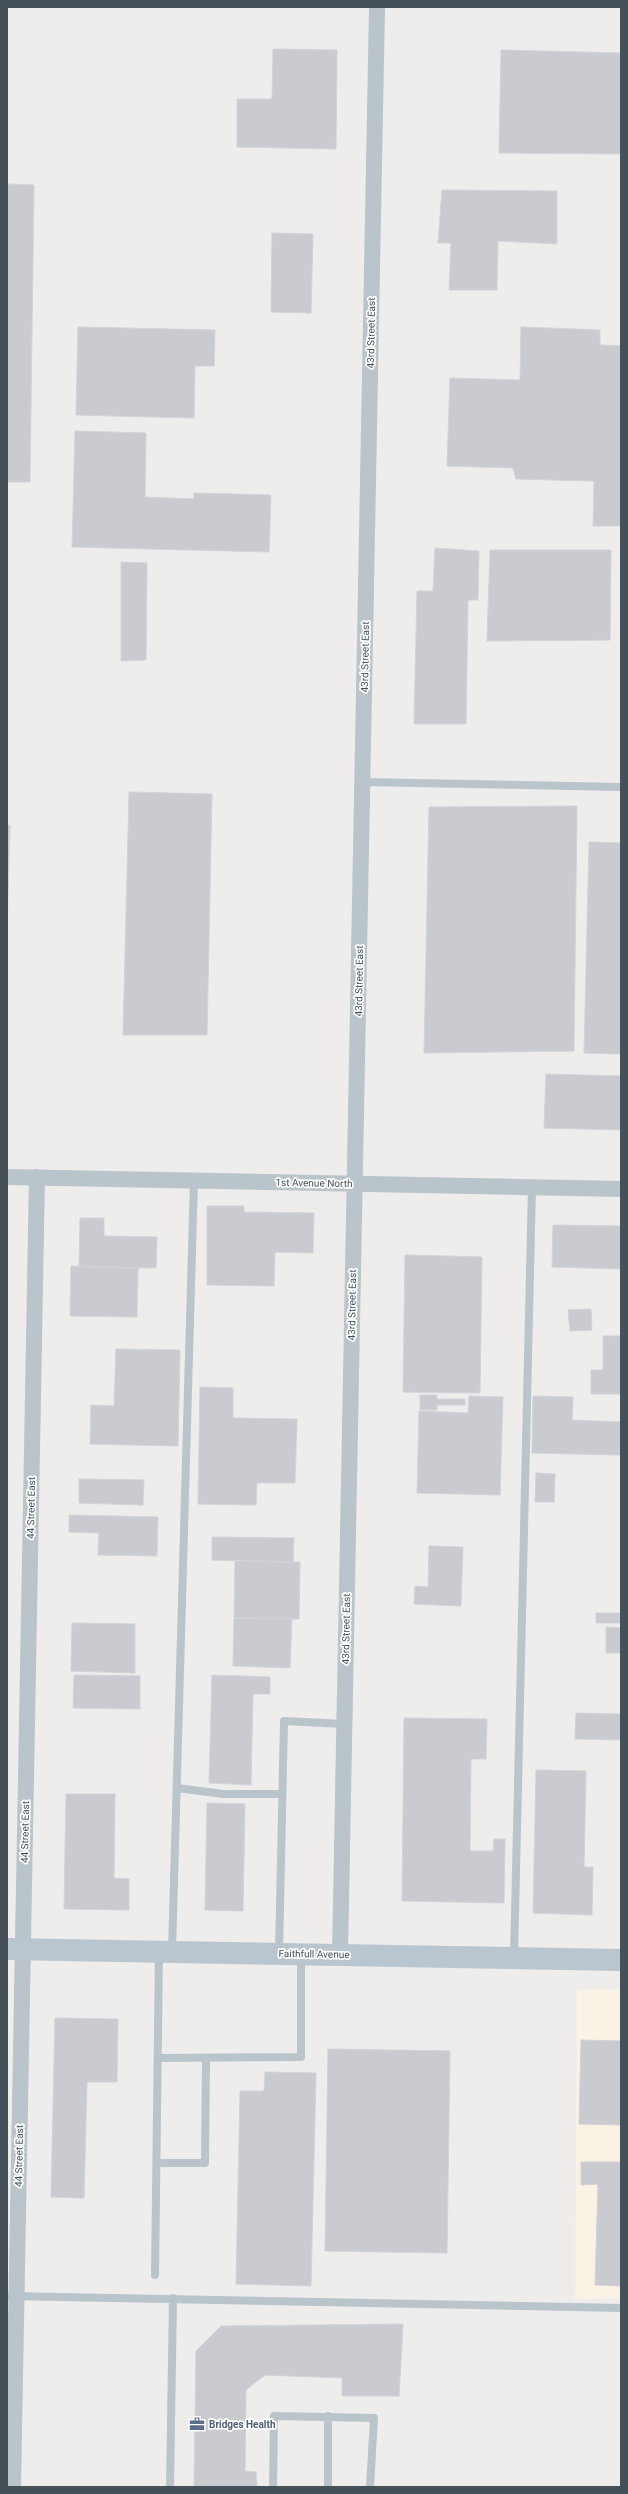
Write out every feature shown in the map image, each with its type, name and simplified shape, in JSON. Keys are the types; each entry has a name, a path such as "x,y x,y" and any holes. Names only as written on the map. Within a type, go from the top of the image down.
{"street":[{"name":"43rd Street East","path":"340,1955 377,7"},
{"name":"1st Avenue North","path":"7,1177 621,1189"},
{"name":"44 Street East","path":"13,2487 12,2296 15,1949 37,1177"},
{"name":"Faithfull Avenue","path":"15,1949 621,1960"}],"lane":[{"path":"363,782 621,787"},
{"path":"155,2275 158,2058 177,1788 194,1180"},
{"path":"514,1958 532,1188"},
{"path":"279,1954 284,1721 344,1724"},
{"path":"177,1788 223,1794 282,1794"},
{"path":"158,2058 300,2057 301,1954"},
{"path":"157,2164 205,2163 206,2058"},
{"path":"12,2296 621,2308"},
{"path":"170,2487 173,2298"},
{"path":"273,2487 274,2416 374,2418 370,2487"},
{"path":"328,2416 328,2487"}],"shaded area":[{"path":"577,1989 621,1989 621,2299 575,2299"}],"building":[{"path":"273,49 337,50 336,149 237,147 237,99 272,99"},
{"path":"501,50 621,53 621,154 499,153"},
{"path":"7,184 34,185 30,482 7,482"},
{"path":"442,190 557,191 557,244 498,241 497,290 449,290 451,243 438,243"},
{"path":"272,233 313,234 311,313 271,312"},
{"path":"78,327 215,330 214,366 195,366 194,418 76,415"},
{"path":"521,327 600,330 600,345 621,346 621,526 593,526 594,481 516,479 513,468 447,466 450,378 520,380"},
{"path":"75,431 146,433 145,497 194,499 194,493 271,495 269,552 72,547"},
{"path":"435,548 479,551 478,600 468,600 466,724 414,724 417,591 433,591"},
{"path":"490,550 611,550 610,640 487,641"},
{"path":"121,562 147,563 146,660 121,661"},
{"path":"129,792 212,794 207,1035 123,1035"},
{"path":"577,806 574,1051 424,1053 429,807"},
{"path":"7,825 10,825 7,931"},
{"path":"589,842 621,843 621,1054 584,1053"},
{"path":"546,1074 621,1076 621,1130 544,1128"},
{"path":"207,1206 244,1206 244,1212 314,1213 313,1253 275,1252 274,1286 207,1285"},
{"path":"80,1218 104,1218 104,1236 157,1237 156,1268 79,1267"},
{"path":"553,1225 621,1226 621,1269 552,1267"},
{"path":"405,1255 482,1257 480,1393 403,1392"},
{"path":"71,1266 138,1268 137,1317 70,1316"},
{"path":"591,1309 592,1330 570,1331 568,1310"},
{"path":"603,1336 621,1336 621,1394 591,1394 591,1370 603,1370"},
{"path":"116,1349 180,1350 178,1446 90,1444 91,1405 114,1406"},
{"path":"200,1387 233,1388 233,1418 297,1419 295,1483 257,1483 256,1505 198,1504"},
{"path":"420,1395 437,1395 437,1399 465,1399 465,1405 437,1405 437,1410 420,1410"},
{"path":"469,1396 503,1397 500,1495 417,1493 419,1411 468,1413"},
{"path":"533,1396 573,1397 572,1420 621,1422 621,1455 532,1453"},
{"path":"536,1473 555,1474 554,1502 535,1502"},
{"path":"79,1479 144,1480 143,1505 79,1503"},
{"path":"69,1515 158,1517 157,1556 98,1555 99,1533 69,1532"},
{"path":"212,1537 294,1538 293,1562 212,1560"},
{"path":"429,1546 463,1547 461,1606 414,1604 415,1586 428,1587"},
{"path":"235,1561 300,1562 299,1619 234,1618"},
{"path":"596,1613 621,1613 621,1623 596,1623"},
{"path":"234,1618 292,1619 290,1668 233,1666"},
{"path":"72,1623 135,1624 135,1673 71,1671"},
{"path":"606,1627 621,1628 621,1653 606,1653"},
{"path":"74,1675 140,1676 140,1709 73,1708"},
{"path":"212,1675 270,1677 270,1694 253,1694 251,1785 209,1783"},
{"path":"576,1713 621,1714 621,1740 575,1739"},
{"path":"404,1718 487,1719 486,1759 471,1759 470,1851 493,1851 494,1839 505,1839 504,1903 402,1901"},
{"path":"536,1770 586,1771 584,1867 593,1867 592,1915 533,1913"},
{"path":"66,1794 115,1794 114,1878 129,1879 129,1910 64,1909"},
{"path":"207,1803 245,1804 243,1911 205,1910"},
{"path":"55,2018 118,2019 117,2082 87,2082 84,2198 51,2197"},
{"path":"581,2040 621,2041 621,2125 579,2124"},
{"path":"328,2049 450,2051 447,2253 325,2251"},
{"path":"265,2072 316,2073 311,2286 236,2284 240,2091 264,2091"},
{"path":"581,2162 621,2162 621,2286 595,2285 598,2184 581,2185"},
{"path":"403,2324 399,2396 342,2396 342,2378 265,2375 246,2390 245,2471 256,2472 257,2487 194,2487 196,2351 221,2326"}],"place":[{"name":"Bridges Health","path":"197,2424"}]}
